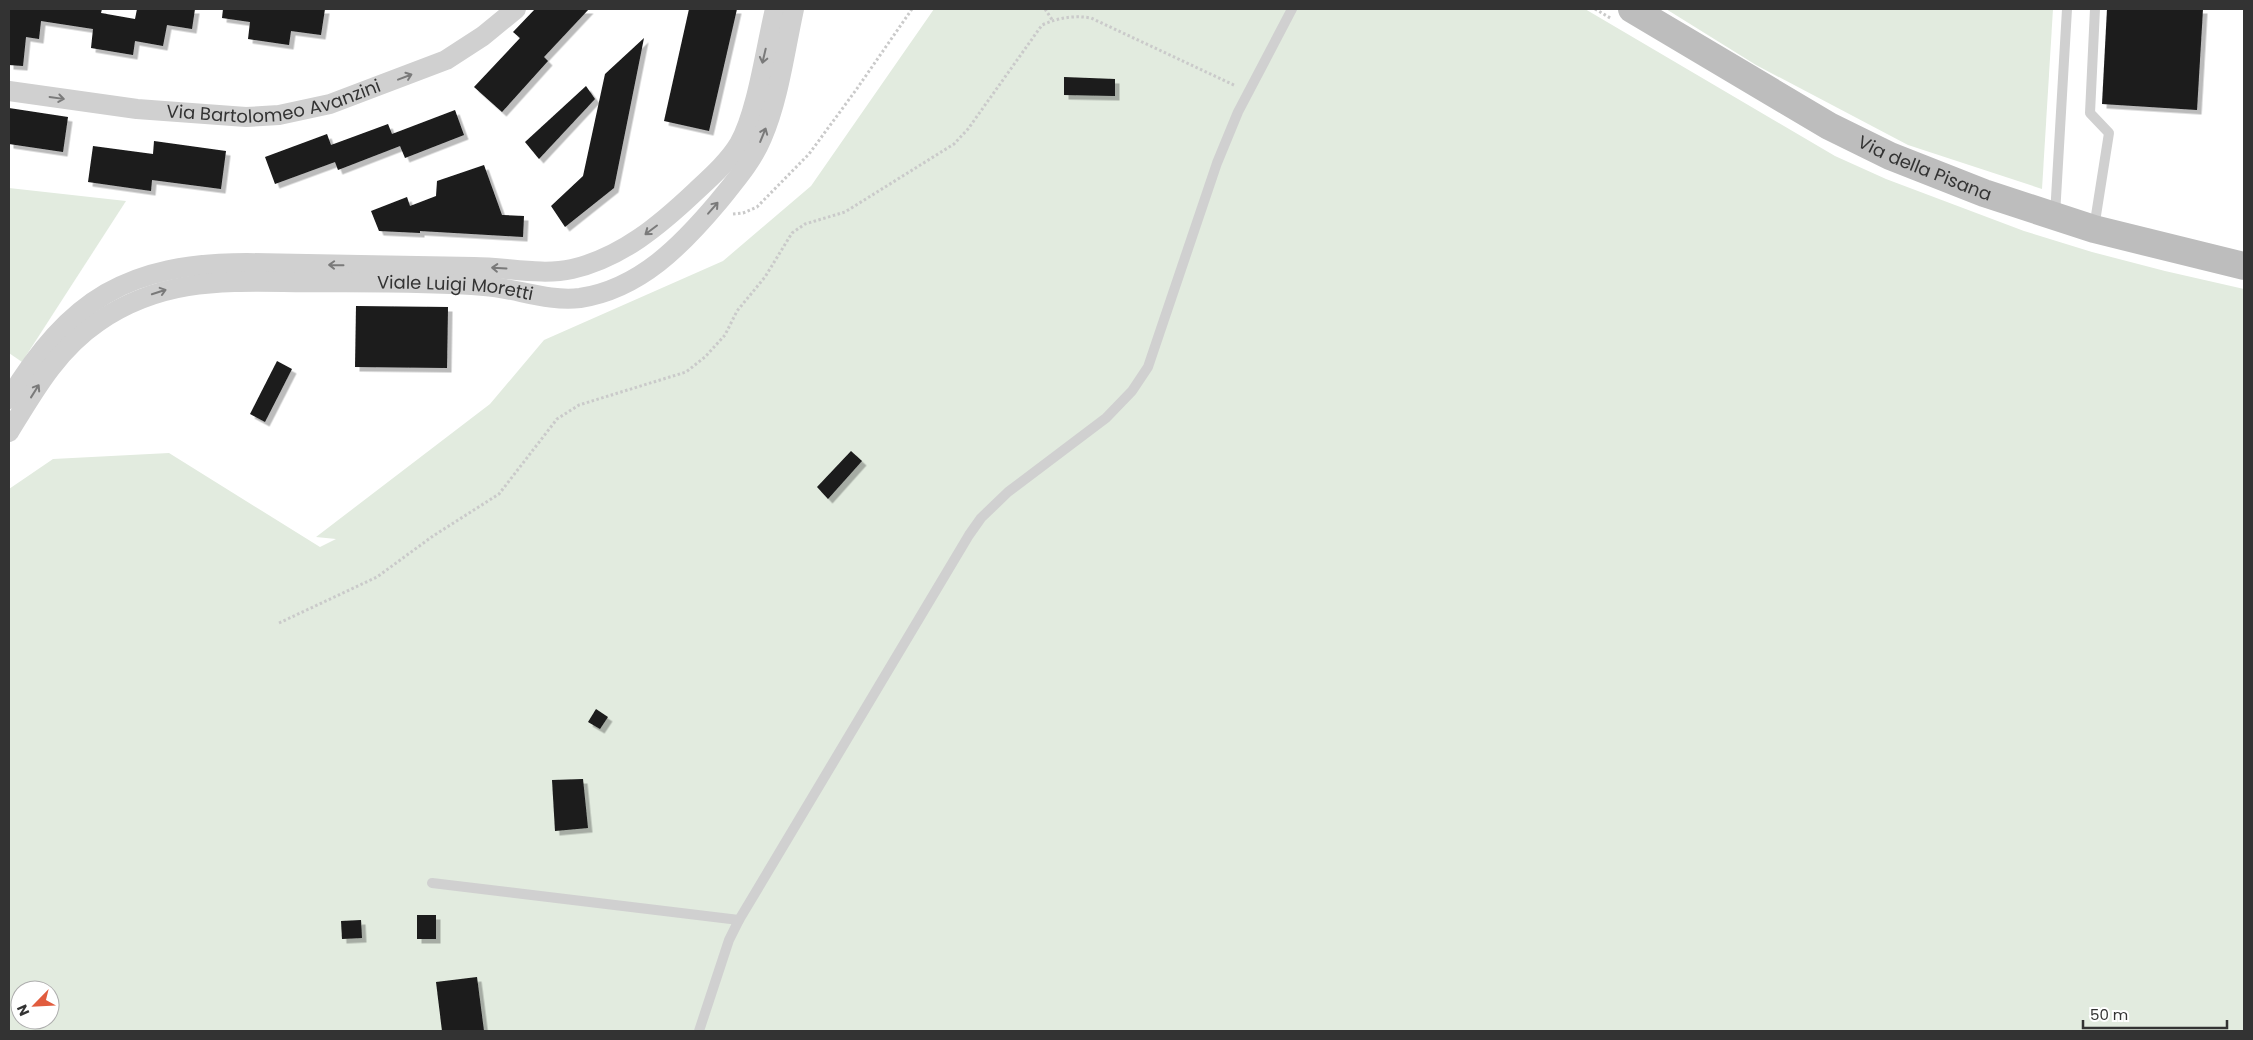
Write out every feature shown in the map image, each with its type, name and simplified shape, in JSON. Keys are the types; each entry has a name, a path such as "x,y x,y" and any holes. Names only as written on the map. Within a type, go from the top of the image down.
{"main road":[{"name":"Via della Pisana","path":"1632,9 1829,126 1860,142 1953,181 2055,217 2183,253 2244,266"}],"street":[{"name":"Via Bartolomeo Avanzini","path":"9,91 166,111 246,117 279,115 330,104 446,60 483,36 516,9"},
{"name":"Viale Luigi Moretti","path":"9,399 40,352 64,325 101,297 133,280 151,274 212,263 476,267 558,272 586,266 613,254 648,232 682,204 722,166 743,136 756,92 775,9"},
{"name":"Viale Luigi Moretti","path":"9,432 53,363 80,336 99,321 132,302 168,289 206,283 259,282 474,285 567,299 586,297 609,290 646,271 681,244 746,167 762,137 772,108 794,9"},
{"path":"567,299 578,291 605,282 630,269 665,244 682,227 684,220 682,204"}],"lane":[{"path":"699,1031 729,940 739,920 880,681 981,518 1008,492 1106,418 1132,391 1148,367 1217,162 1248,91 1292,9"},
{"path":"2055,217 2067,9"},
{"path":"2094,9 2090,113 2109,133 2094,229"},
{"path":"432,883 739,920"}],"path":[{"path":"714,206 734,214 743,213 757,207 790,175 809,154 912,9"},
{"path":"1045,9 1052,21"},
{"path":"279,624 377,577 433,536 498,494 557,419 579,405 686,372 705,357 725,336 737,311 764,277 792,233 805,224 845,212 954,144 968,129 1042,26 1052,21 1075,15 1091,18 1248,91"}],"shaded area":[{"path":"934,9 1585,9 1835,156 1886,179 2024,231 2092,252 2244,289 2244,1031 9,1031 9,489 53,459 169,453 320,547 336,539 316,537 490,404 544,340 723,261 811,186"},
{"path":"1666,9 2053,9 2042,189 1908,145 1756,65"},
{"path":"9,188 126,201 22,362 9,353"}],"building":[{"path":"9,9 102,9 101,13 135,19 137,9 195,9 192,29 167,25 163,46 135,41 133,55 91,48 93,29 41,21 39,39 26,37 23,66 9,65"},
{"path":"223,9 325,9 321,35 291,31 289,45 248,39 250,22 222,18"},
{"path":"535,9 589,9 544,57 548,61 502,112 474,87 520,38 513,32"},
{"path":"689,9 737,9 709,131 664,121"},
{"path":"2107,9 2203,9 2197,110 2102,104"},
{"path":"644,38 614,188 565,227 551,206 583,176 605,74"},
{"path":"1064,77 1115,79 1115,96 1064,95"},
{"path":"586,86 595,99 539,159 525,142"},
{"path":"9,108 68,117 63,152 9,144"},
{"path":"455,110 464,135 405,158 400,146 338,170 335,162 275,184 265,157 327,134 331,145 388,124 392,134"},
{"path":"154,141 226,151 221,189 152,180 151,191 88,182 93,146 153,154"},
{"path":"484,165 502,215 524,216 523,237 420,231 420,233 379,231 371,211 407,197 410,206 436,196 437,181"},
{"path":"356,306 448,307 447,368 355,367"},
{"path":"277,361 292,369 265,422 250,414"},
{"path":"851,451 862,461 828,499 817,487"},
{"path":"596,709 608,717 600,729 588,722"},
{"path":"583,779 588,828 555,831 552,780"},
{"path":"417,915 436,915 436,939 417,939"},
{"path":"361,920 362,938 342,939 341,921"},
{"path":"477,977 484,1031 442,1031 436,982"}]}
